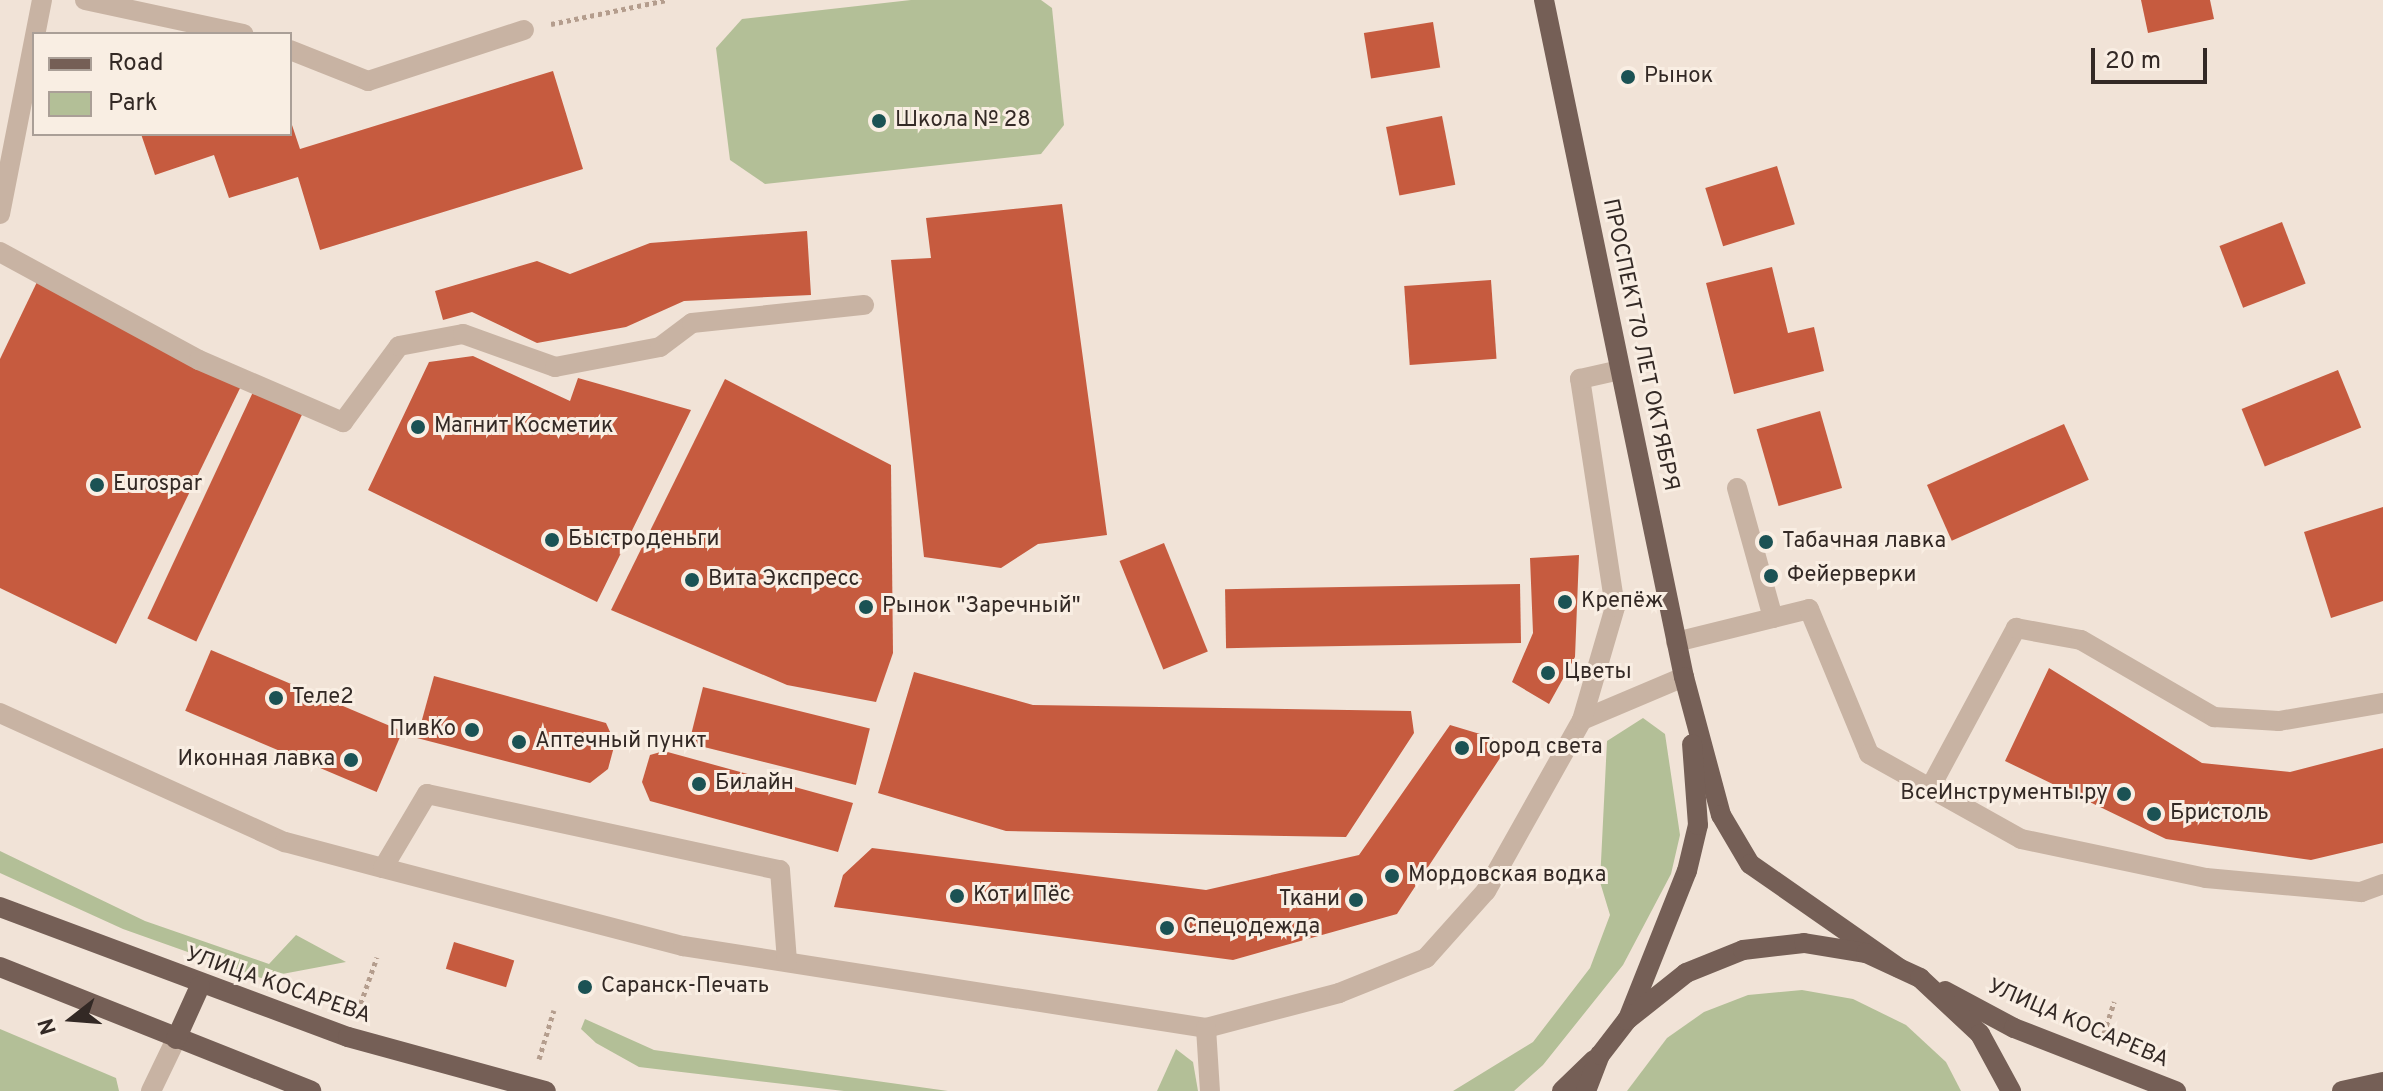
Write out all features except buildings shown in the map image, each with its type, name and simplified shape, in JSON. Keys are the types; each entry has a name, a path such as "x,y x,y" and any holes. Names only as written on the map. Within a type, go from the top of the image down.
{"main road":[{"name":"ПРОСПЕКТ 70 ЛЕТ ОКТЯБРЯ","path":"1544,0 1676,642 1721,815 1750,864 1899,968"},
{"name":"ПРОСПЕКТ 70 ЛЕТ ОКТЯБРЯ","path":"1627,1020 1698,825 1689,701"},
{"name":"УЛИЦА КОСАРЕВА","path":"0,907 200,986 348,1037 539,1089"},
{"path":"1562,1091 1600,1055 1627,1020 1686,973 1743,950 1804,943 1866,953 1899,968"},
{"path":"0,967 311,1091"},
{"name":"УЛИЦА КОСАРЕВА","path":"1899,968 2014,1028 2176,1091"},
{"path":"1920,978 1980,1034 2011,1091"},
{"path":"176,1039 200,986"},
{"path":"1586,1091 1600,1055"},
{"path":"2342,1091 2383,1082"}],"street":[{"path":"36,32 42,0"},
{"path":"85,0 234,32"},
{"path":"292,51 368,81 524,30"},
{"path":"0,214 32,51"},
{"path":"0,252 199,360 343,422 399,346 463,334 555,367 660,347 692,323 864,305"},
{"path":"0,713 285,842 383,868 683,946 1206,1028 1339,993 1426,958 1486,891 1582,720 1615,607 1580,379 1620,370"},
{"path":"1737,488 1773,618"},
{"path":"1676,642 1809,609 1869,754 2021,839 2206,878 2361,892 2383,884"},
{"path":"1930,788 2016,628 2081,640 2214,717 2279,721 2383,703"},
{"path":"1582,720 1684,677"},
{"path":"383,868 427,794 780,870 787,962"},
{"path":"1206,1028 1210,1091"},
{"path":"151,1091 176,1039"}],"path":[{"path":"524,30 667,0"},
{"path":"539,1089 554,1010"}],"green space":[{"path":"911,0 1041,0 1052,8 1064,125 1041,154 765,184 730,160 716,48 742,19"},
{"path":"1643,718 1665,734 1680,835 1671,874 1623,965 1543,1065 1514,1091 1453,1091 1533,1042 1590,968 1610,915 1600,882 1607,741"},
{"path":"0,851 145,921 269,964 296,935 346,962 261,978 123,929 0,873"},
{"path":"1802,990 1853,999 1906,1025 1946,1062 1961,1091 1627,1091 1667,1038 1704,1012 1748,995"},
{"path":"585,1019 654,1050 948,1091 844,1091 639,1067 596,1043 581,1029"},
{"path":"0,1029 116,1078 119,1091 0,1091"},
{"path":"1176,1049 1193,1062 1198,1091 1157,1091"}],"place":[{"name":"Рынок","path":"1628,77"},
{"name":"Школа № 28","path":"879,121"},
{"name":"Магнит Косметик","path":"418,427"},
{"name":"Eurospar","path":"97,485"},
{"name":"Быстроденьги","path":"552,540"},
{"name":"Табачная лавка","path":"1766,542"},
{"name":"Фейерверки","path":"1771,576"},
{"name":"Вита Экспресс","path":"692,580"},
{"name":"Крепёж","path":"1565,602"},
{"name":"Рынок \"Заречный\"","path":"866,607"},
{"name":"Цветы","path":"1548,673"},
{"name":"Теле2","path":"276,698"},
{"name":"ПивКо","path":"472,730"},
{"name":"Аптечный пункт","path":"519,742"},
{"name":"Город света","path":"1462,748"},
{"name":"Иконная лавка","path":"351,760"},
{"name":"Билайн","path":"699,784"},
{"name":"ВсеИнструменты.ру","path":"2124,794"},
{"name":"Бристоль","path":"2154,814"},
{"name":"Мордовская водка","path":"1392,876"},
{"name":"Кот и Пёс","path":"957,896"},
{"name":"Ткани","path":"1356,900"},
{"name":"Спецодежда","path":"1167,928"},
{"name":"Саранск-Печать","path":"585,987"}]}
